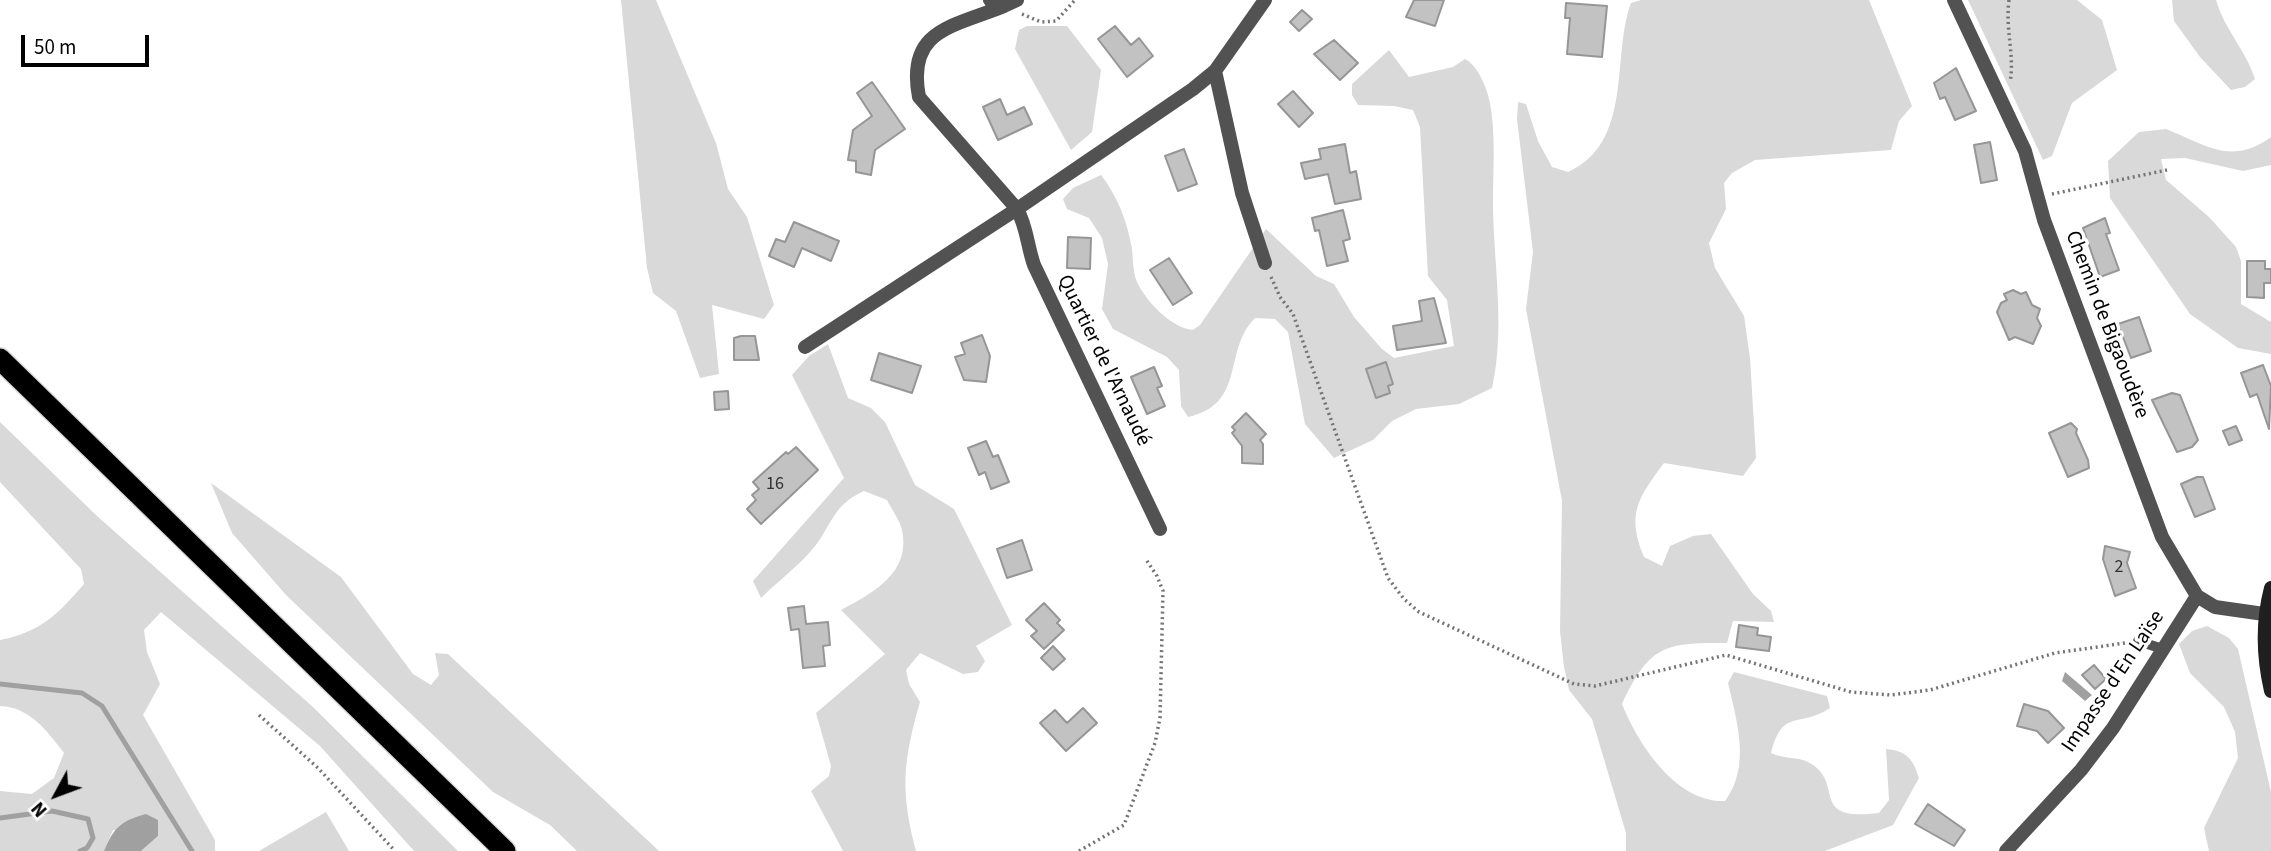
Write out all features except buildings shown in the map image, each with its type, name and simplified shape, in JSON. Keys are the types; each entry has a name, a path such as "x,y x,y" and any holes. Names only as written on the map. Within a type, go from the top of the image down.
{"highway":[{"path":"0,359 505,851"}],"street":[{"path":"805,347 1017,209 1215,71 1265,0"},
{"name":"Chemin de Bigaoudère","path":"1954,0 2025,151 2038,197 2162,537 2197,596"},
{"name":"Quartier de l'Arnaudé","path":"1004,2 932,35 920,51 915,76 919,97 931,114 1017,209 1026,225 1026,244 1034,265 1160,529"},
{"path":"1215,71 1242,193 1265,263"},
{"path":"2271,587 2264,614 2266,666 2271,691"},
{"path":"2197,596 2215,607 2264,614"},
{"name":"Impasse d'En Laïse","path":"2006,851 2081,769 2113,728 2197,596"}],"lane":[{"path":"2138,641 2163,649"}],"path":[{"path":"1004,2 1041,22 1056,21 1075,0"},
{"path":"2003,100 2012,70 2006,26 2009,0"},
{"path":"2038,197 2167,170"},
{"path":"1265,263 1280,297 1293,314 1388,578 1404,599 1419,612 1574,684 1595,686 1726,654 1851,692 1891,695 1930,690 2055,653 2138,641"},
{"path":"1079,851 1124,825 1155,743 1160,718 1163,591 1157,576 1144,558"},
{"path":"258,715 318,768 395,851"}],"shaded area":[{"path":"621,0 656,0 716,143 728,189 747,217 774,305 764,319 712,305 719,374 700,378 676,311 653,293 647,268"},
{"path":"1641,0 1869,0 1912,106 1899,121 1891,150 1755,160 1732,173 1724,183 1726,209 1709,243 1715,268 1744,316 1750,358 1756,458 1743,476 1664,463 1641,497 1636,518 1636,529 1644,557 1662,566 1670,546 1693,536 1711,534 1753,594 1771,611 1774,622 1733,621 1727,643 1673,647 1661,651 1641,670 1622,704 1649,753 1675,782 1707,799 1725,801 1733,787 1740,759 1738,728 1728,683 1734,672 1827,696 1830,708 1787,724 1776,739 1771,753 1804,760 1819,770 1835,806 1843,812 1879,813 1889,800 1886,749 1904,754 1914,766 1919,778 1893,825 1825,851 1626,851 1626,833 1592,719 1569,690 1564,667 1560,631 1562,501 1526,309 1533,252 1517,119 1518,102 1526,104 1538,141 1552,167 1568,172 1589,158 1603,140 1612,119 1625,24 1631,3"},
{"path":"1968,0 2077,0 2102,20 2117,70 2072,103 2052,156 2043,160"},
{"path":"2172,0 2216,0 2255,79 2245,87 2231,90 2200,57 2174,21"},
{"path":"1027,26 1067,26 1101,70 1092,132 1071,150 1015,49 1019,30"},
{"path":"1389,50 1409,77 1453,67 1465,59 1475,68 1486,89 1493,129 1498,318 1492,388 1459,404 1416,409 1392,421 1373,440 1334,458 1305,424 1288,332 1275,319 1255,318 1245,331 1226,389 1219,401 1188,417 1181,406 1179,370 1167,357 1113,329 1102,309 1108,264 1102,238 1089,218 1067,209 1063,199 1073,188 1101,175 1117,201 1124,219 1137,282 1160,312 1185,328 1193,330 1200,325 1266,229 1316,276 1334,284 1354,317 1382,349 1394,358 1454,346 1447,300 1428,276 1420,127 1413,110 1394,106 1358,105 1352,95 1352,84"},
{"path":"2166,129 2206,146 2231,151 2257,146 2271,137 2271,165 2243,171 2185,158 2161,159 2166,180 2209,217 2236,247 2241,261 2241,304 2271,322 2271,354 2238,348 2190,314 2110,198 2108,161 2139,132"},
{"path":"828,344 848,398 871,408 885,422 915,485 954,509 1012,625 976,646 985,661 978,672 963,674 920,653 906,670 909,684 920,702 910,742 906,776 907,811 916,851 843,851 811,791 829,776 831,766 816,713 885,654 841,610 877,589 895,570 901,558 902,530 887,500 864,491 853,497 838,511 810,552 761,598 753,581 844,478 792,375 809,356"},
{"path":"0,422 97,516 313,707 458,851 414,851 320,746 161,612 144,630 147,652 160,684 143,715 215,840 215,851 141,851 158,836 113,830 104,851 0,851 0,791 32,794 54,778 64,753 29,716 11,707 0,706 0,640 38,627 66,604 84,584 81,569 0,482"},
{"path":"211,483 341,577 413,674 431,685 439,675 435,653 448,654 659,851 577,851 550,825 493,792 286,595 232,533"},
{"path":"2207,626 2229,638 2238,649 2271,792 2271,851 2209,851 2204,828 2238,758 2235,732 2224,707 2190,673 2179,644 2192,631"},
{"path":"2065,672 2092,695 2085,701 2062,681"},
{"path":"326,812 349,851 259,851"},
{"path":"146,814 158,820 158,836 141,851 104,851 119,826"}],"waterway":[{"path":"0,684 82,693 102,706 192,851"},
{"path":"0,818 52,811 88,819 93,838 87,848 80,851"}]}
